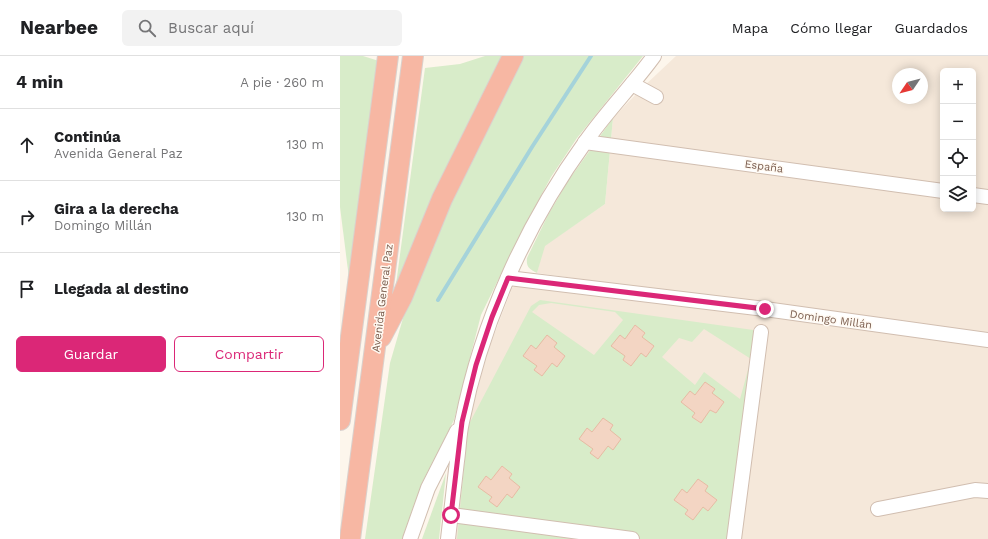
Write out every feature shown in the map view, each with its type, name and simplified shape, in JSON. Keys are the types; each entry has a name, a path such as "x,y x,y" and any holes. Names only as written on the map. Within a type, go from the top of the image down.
{"highway":[{"path":"340,420 388,56"},
{"name":"Avenida General Paz","path":"350,539 413,56"},
{"path":"375,347 402,297 442,199 513,56"},
{"path":"340,328 345,381"}],"street":[{"path":"644,71 654,56"},
{"path":"448,539 455,515 462,422 476,365 492,317 508,278 544,206 586,142 610,109 644,71 661,56"},
{"path":"632,84 656,97"},
{"name":"España","path":"586,142 940,191"},
{"path":"976,195 988,197"},
{"name":"Domingo Millán","path":"508,278 757,308 988,340"},
{"path":"734,539 762,332"},
{"path":"410,539 428,488 462,422"},
{"path":"878,509 975,490 988,491"},
{"path":"455,515 632,539"}],"shaded area":[{"path":"676,56 988,56 988,539 456,539 471,413 487,353 512,288 519,284 783,307 537,273 544,246 605,204 613,118"}],"green space":[{"path":"340,56 363,56 379,61 350,286 340,207"},
{"path":"485,56 504,56 395,292 425,68 460,64"},
{"path":"517,56 643,56 577,138 551,177 501,274 481,315 454,420 422,483 402,539 365,539 390,363 408,301 429,247"},
{"path":"613,118 605,204 545,246 537,273 527,264 527,258 548,215 568,181"},
{"path":"540,300 768,332 738,539 457,539 468,426 531,306","holes":["551,303 615,312 623,320 594,355 532,312 539,305","635,325 645,333 642,337 654,346 646,357 641,353 630,366 623,360 625,356 612,346 620,335 625,339","704,329 751,359 740,399 704,372 695,385 662,357 679,338 692,342","531,345 536,349 554,347 565,356 557,367 552,363 542,376 534,370 537,366 523,356","705,382 715,389 712,393 724,402 716,413 710,410 700,423 692,417 695,413 695,395","502,466 511,474 509,478 520,487 512,498 507,494 497,507 489,501 492,497 478,487 486,476 491,480","698,479 708,486 705,491 717,500 703,507 693,520 685,514 688,510 674,500 682,489 687,493"]},
{"path":"446,473 439,539 422,539"}],"building":[{"path":"635,325 645,333 642,337 654,346 646,357 641,353 631,366 623,360 625,356 611,346 620,335 625,339"},
{"path":"547,335 557,343 554,347 565,356 557,367 552,363 542,376 534,370 537,366 523,356 531,345 536,349"},
{"path":"705,382 715,389 712,393 724,402 716,413 710,410 701,423 692,417 695,413 681,402 690,391 695,395"},
{"path":"603,418 613,425 610,430 621,439 613,450 608,446 598,459 590,453 593,449 579,439 587,428 592,432"},
{"path":"502,466 512,474 509,478 520,487 512,498 507,494 497,507 489,501 492,497 478,487 486,476 491,480"},
{"path":"698,479 708,486 705,491 717,500 708,511 703,507 693,520 685,514 688,510 674,500 682,489 687,493"}],"waterway":[{"path":"438,300 532,147 591,56"}],"route":[{"path":"451,515 462,422 476,365 492,317 508,278 765,309"}]}
